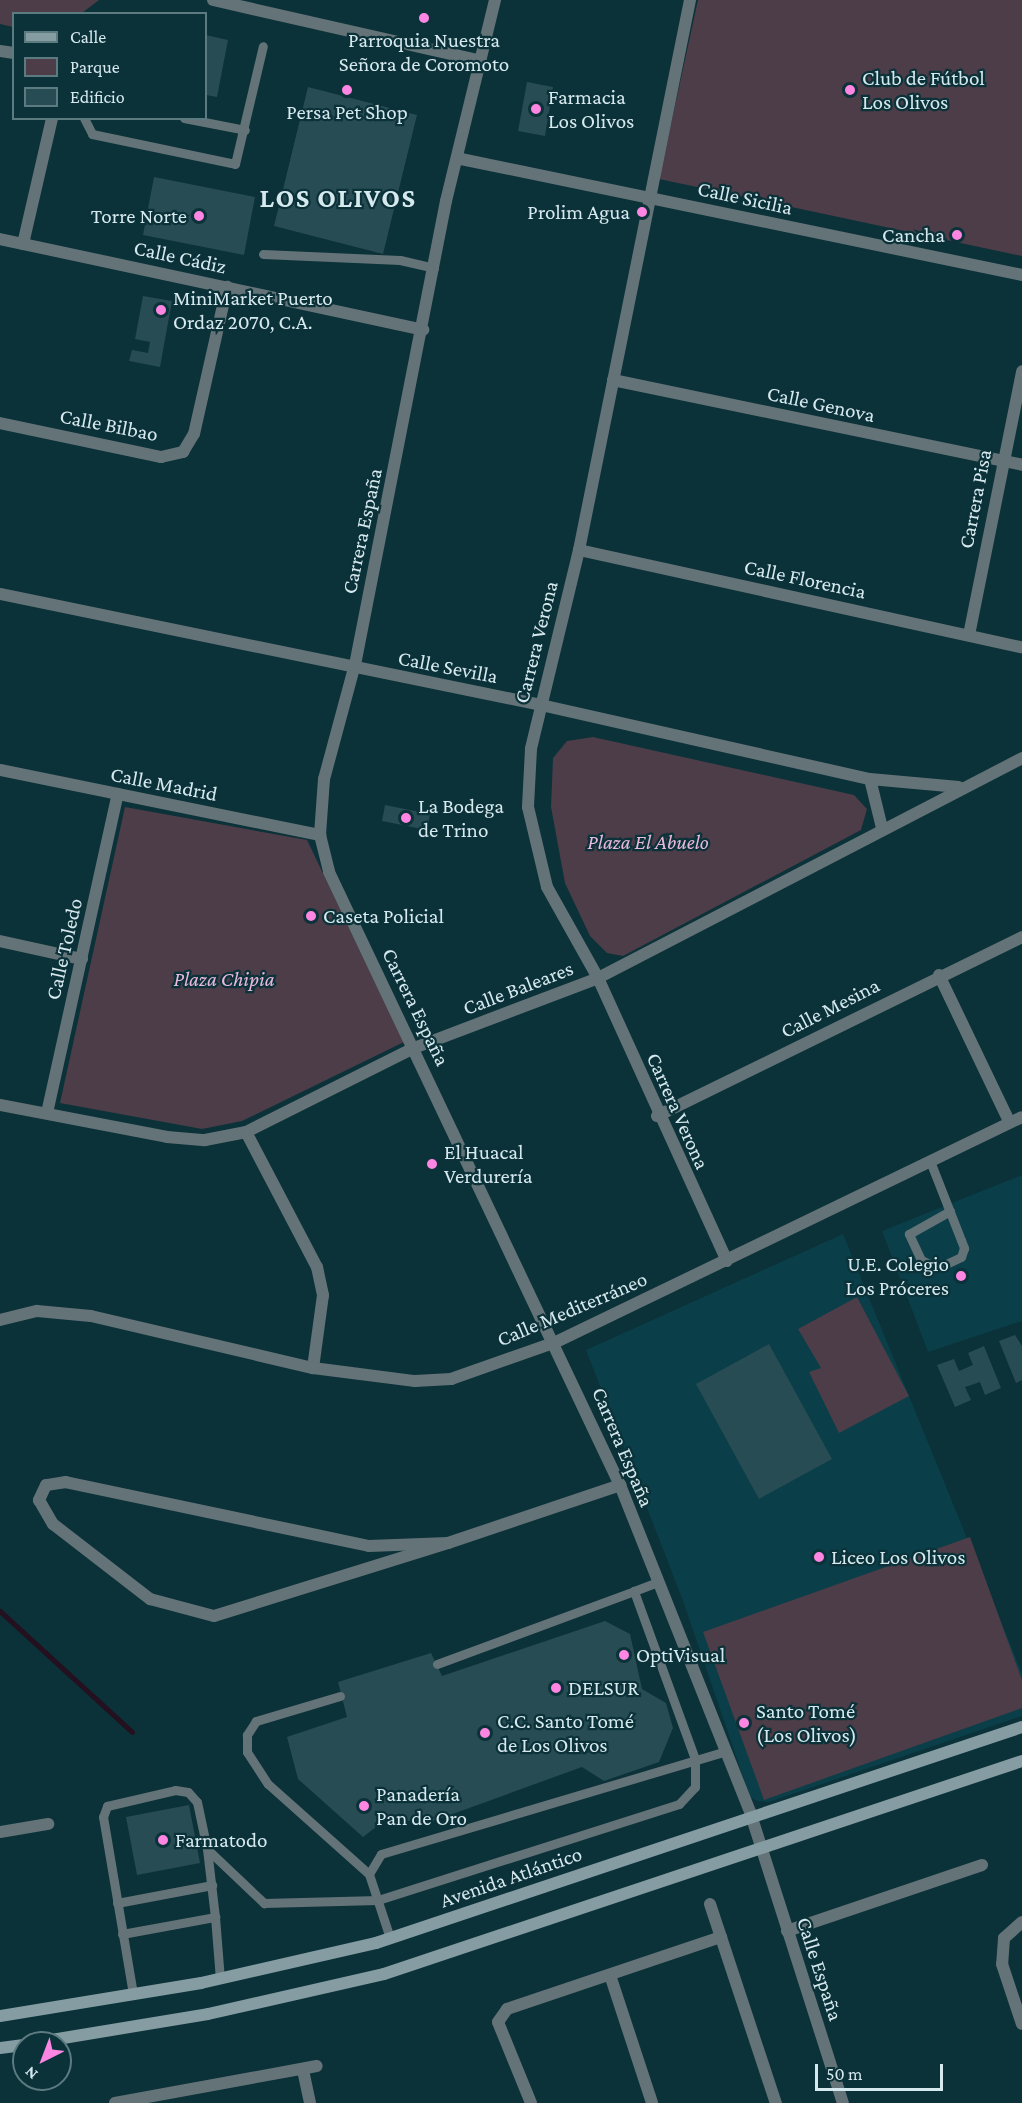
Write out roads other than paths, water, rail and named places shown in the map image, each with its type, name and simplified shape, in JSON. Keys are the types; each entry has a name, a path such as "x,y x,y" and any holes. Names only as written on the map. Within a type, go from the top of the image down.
{"main road":[{"name":"Avenida Atlántico","path":"0,2016 220,1979 390,1938 751,1815 1022,1727"},
{"path":"72,2037 208,2014 384,1974 760,1846 1022,1761"}],"street":[{"path":"213,0 481,61"},
{"name":"Carrera España","path":"495,0 461,159 434,268 354,668 324,779 320,835 329,872 556,1342 620,1485 726,1750 751,1815 760,1846"},
{"name":"Carrera Verona","path":"690,0 579,550 541,705 528,807 535,849 548,887 598,978 657,1116 727,1261"},
{"path":"23,244 52,120"},
{"name":"Calle Sicilia","path":"461,159 1022,275"},
{"name":"Calle Cádiz","path":"0,239 423,330"},
{"name":"Calle Bilbao","path":"0,423 161,456 183,452 195,434 227,287"},
{"name":"Carrera Pisa","path":"969,635 1002,461 1022,371"},
{"name":"Calle Genova","path":"613,380 1022,465"},
{"name":"Calle Florencia","path":"579,550 1022,648"},
{"name":"Calle Sevilla","path":"0,594 541,705 870,779 960,787"},
{"name":"Calle Baleares","path":"0,1105 167,1137 205,1140 246,1132 414,1048 598,978 960,787 1022,758"},
{"name":"Calle Madrid","path":"0,770 320,835"},
{"path":"870,779 882,828"},
{"name":"Calle Toledo","path":"47,1113 118,794"},
{"name":"Calle Mesina","path":"657,1116 939,975 1022,937"},
{"path":"0,941 82,960"},
{"path":"939,975 1010,1121"},
{"name":"Calle Mediterráneo","path":"0,1320 37,1311 91,1316 313,1368 415,1381 451,1379 556,1342 1022,1117"},
{"path":"246,1132 317,1267 323,1295 313,1368"},
{"path":"448,1543 369,1546 66,1482 46,1485 39,1500 53,1524 150,1599 214,1616 448,1543 620,1485"},
{"path":"0,1832 48,1824"},
{"name":"Calle España","path":"760,1846 843,2103"},
{"path":"787,1931 982,1865"},
{"path":"710,1904 776,2103"},
{"path":"1022,1922 1004,1938 1002,1964 1022,2024"},
{"path":"531,2103 498,2022 502,2014 721,1937"},
{"path":"610,1975 652,2103"},
{"path":"115,2103 317,2066"},
{"path":"303,2070 310,2103"}],"lane":[{"path":"85,120 92,134 226,166 240,155 263,46"},
{"path":"194,120 245,130"},
{"path":"263,254 400,260 434,268"},
{"path":"930,1161 950,1211 964,1248 961,1257 937,1268 921,1260 909,1234 950,1211"},
{"path":"437,1664 658,1582"},
{"path":"207,1849 264,1903 378,1900 680,1804 695,1787 695,1759 634,1591"},
{"path":"340,1696 256,1720 247,1735 247,1752 268,1784 369,1874 390,1938"},
{"path":"369,1874 381,1854 726,1750"},
{"path":"133,1994 103,1817 114,1801 188,1792 197,1802 212,1885 220,1979"},
{"path":"117,1903 212,1885"},
{"path":"122,1934 214,1917"}],"waterway":[{"path":"0,1611 132,1732"}],"place":[{"name":"Parroquia Nuestra Señora de Coromoto","path":"424,18"},
{"name":"Persa Pet Shop","path":"347,90"},
{"name":"Club de Fútbol Los Olivos","path":"850,90"},
{"name":"Farmacia Los Olivos","path":"536,109"},
{"name":"Prolim Agua","path":"642,212"},
{"name":"Torre Norte","path":"199,216"},
{"name":"Cancha","path":"957,235"},
{"name":"MiniMarket Puerto Ordaz 2070, C.A.","path":"161,310"},
{"name":"La Bodega de Trino","path":"406,818"},
{"name":"Caseta Policial","path":"311,916"},
{"name":"El Huacal Verdurería","path":"432,1164"},
{"name":"U.E. Colegio Los Próceres","path":"961,1276"},
{"name":"Liceo Los Olivos","path":"819,1557"},
{"name":"OptiVisual","path":"624,1655"},
{"name":"DELSUR","path":"556,1688"},
{"name":"Santo Tomé (Los Olivos)","path":"744,1723"},
{"name":"C.C. Santo Tomé de Los Olivos","path":"485,1733"},
{"name":"Panadería Pan de Oro","path":"364,1806"},
{"name":"Farmatodo","path":"163,1840"}],"district":[{"name":"LOS OLIVOS","path":"338,199"}],"park label":[{"name":"Plaza El Abuelo","path":"648,842"},
{"name":"Plaza Chipia","path":"224,979"}]}
